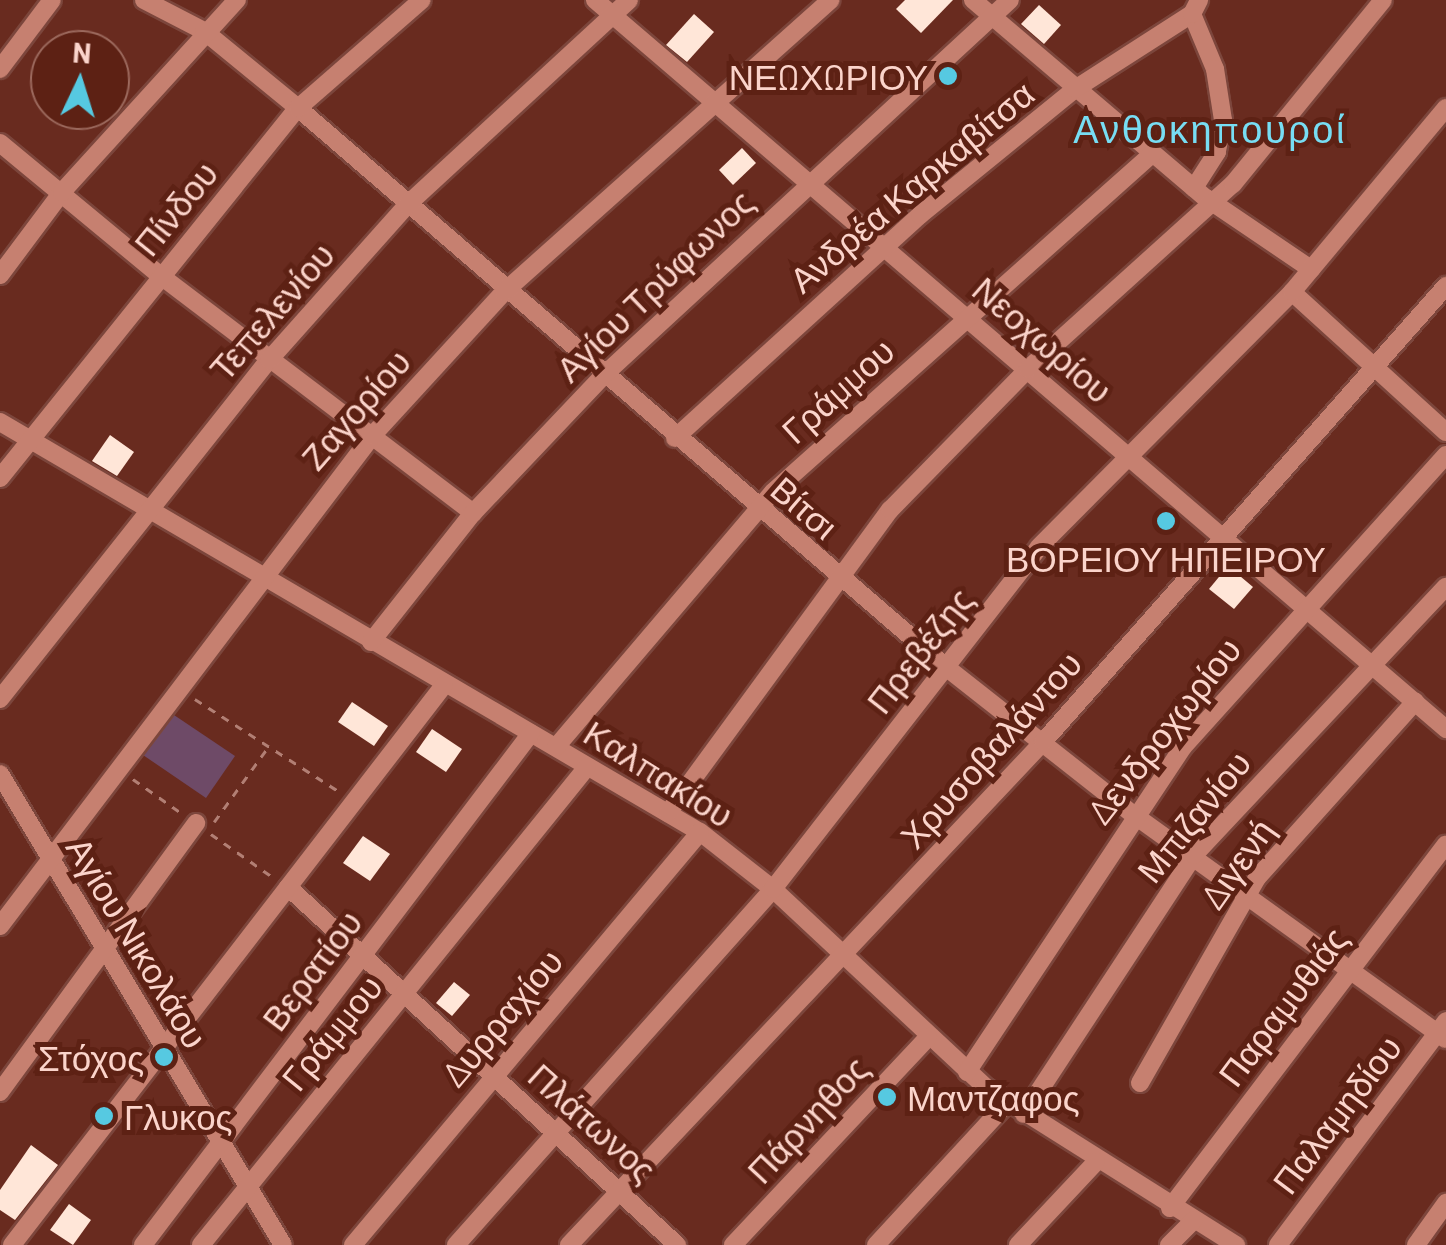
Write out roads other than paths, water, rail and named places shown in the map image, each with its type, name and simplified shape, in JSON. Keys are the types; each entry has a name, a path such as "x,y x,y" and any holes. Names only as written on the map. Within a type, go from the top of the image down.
{"street":[{"path":"0,69 52,0"},
{"name":"Βίτσι","path":"144,0 204,32 298,108 504,292 947,668 1134,814 1443,1031"},
{"path":"0,275 62,192 204,32 238,0"},
{"name":"Πίνδου","path":"0,478 298,108 422,0"},
{"name":"Νεοχωρίου","path":"594,0 967,315 1367,666 1446,729"},
{"name":"Τεπελενίου","path":"0,699 146,510 269,360 407,205 630,0"},
{"name":"Ζαγορίου","path":"0,926 260,577 372,436 504,292 715,99 831,0"},
{"path":"973,0 1074,90 1194,188 1310,269"},
{"name":"Αγίου Τρύφωνος","path":"371,642 473,513 605,374 1010,0"},
{"path":"668,813 918,478 1028,369 1212,202 1369,25 1377,2"},
{"path":"1194,188 1216,152 1223,120 1215,70 1196,4"},
{"name":"Ανδρέα Καρκαβίτσα","path":"675,438 884,246 1074,90 1196,4"},
{"name":"Πρεβέζης","path":"456,1245 773,889 1039,547 1132,459 1292,292 1446,108"},
{"path":"0,142 161,276 473,513"},
{"name":"Γράμμου","path":"556,747 756,508 967,315 1152,154"},
{"name":"Χρυσοβαλάντου","path":"569,1245 1043,742 1446,286"},
{"path":"1292,292 1446,432"},
{"name":"Καλπακίου","path":"0,422 700,832 773,889 928,1037 1007,1103 1170,1208 1236,1245"},
{"name":"Δενδροχωρίου","path":"968,1072 1134,814 1183,747 1303,608 1446,455"},
{"name":"Μπιζανίου","path":"1024,1114 1194,854 1367,666 1446,587"},
{"path":"12,1245 444,685"},
{"name":"Διγενή","path":"1140,1083 1248,894 1326,796 1414,702"},
{"name":"Βερατίου","path":"143,1245 531,733"},
{"name":"Γράμμου","path":"201,1245 587,767"},
{"name":"Αγίου Νικολάου","path":"0,774 283,1245"},
{"path":"0,1092 102,947 202,827"},
{"name":"Δυρραχίου","path":"354,1245 700,832"},
{"name":"Παραμυθιάς","path":"1170,1208 1446,845"},
{"name":"Πλάτωνος","path":"288,887 407,990 557,1136 621,1190 677,1245"},
{"name":"Παλαμηδίου","path":"1278,1245 1443,1031"},
{"name":"Πάρνηθος","path":"732,1245 928,1037"},
{"path":"876,1245 1007,1103"},
{"path":"1018,1245 1096,1162"},
{"path":"1416,1245 1446,1204"},
{"path":"1168,1245 1194,1220"}],"place":[{"name":"ΝΕΩΧΩΡΙΟΥ","path":"948,76"},
{"name":"ΒΟΡΕΙΟΥ ΗΠΕΙΡΟΥ","path":"1166,521"},
{"name":"Στόχος","path":"164,1057"},
{"name":"Μαντζαφος","path":"887,1097"},
{"name":"Γλυκος","path":"104,1116"}],"district":[{"name":"Ανθοκηπουροί","path":"1210,129"}]}
